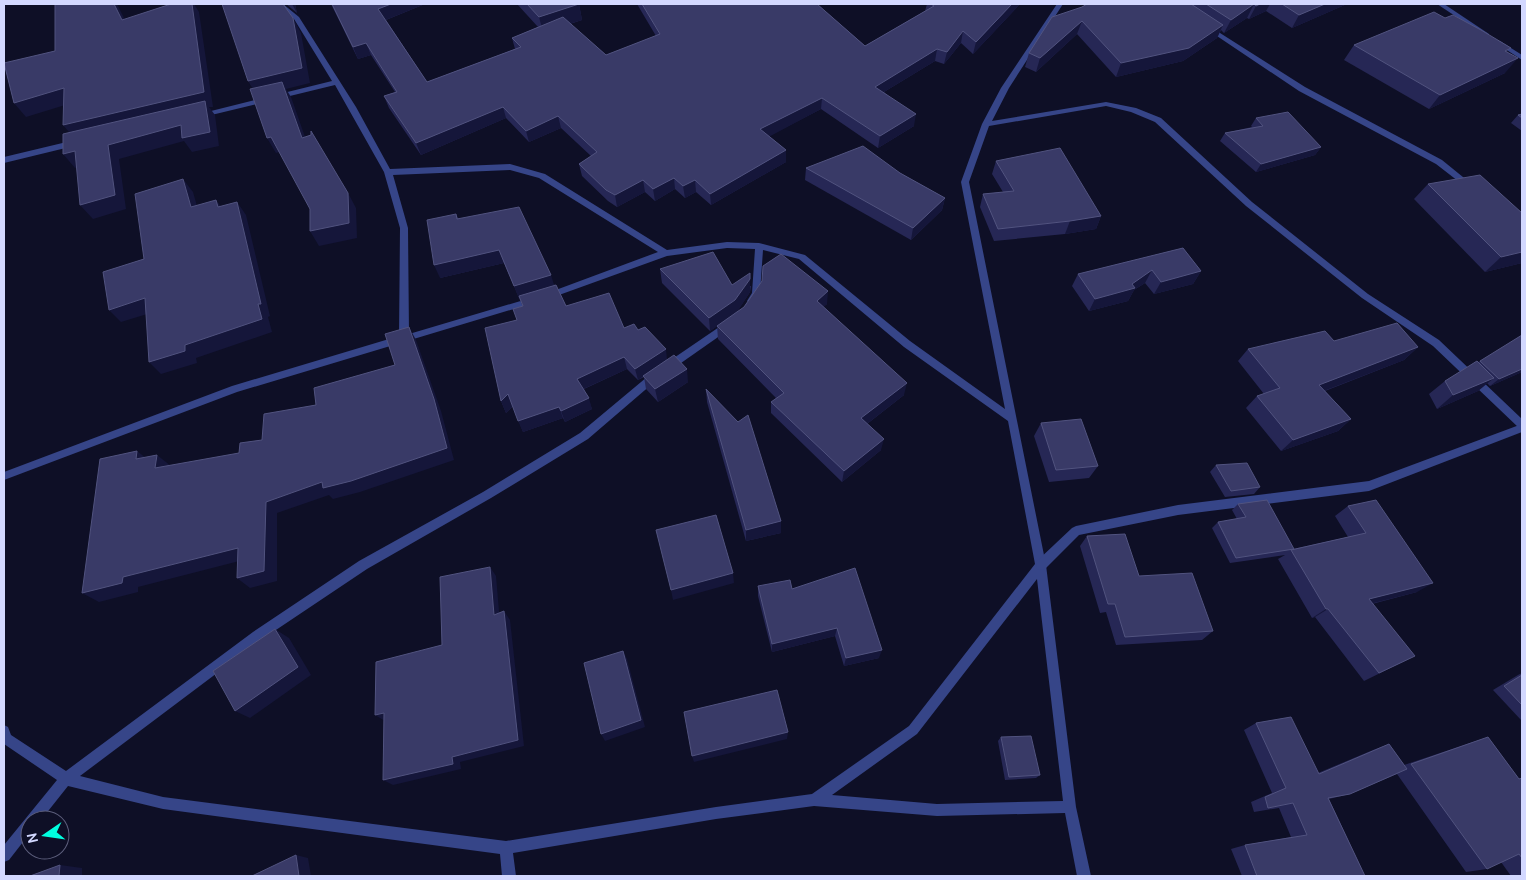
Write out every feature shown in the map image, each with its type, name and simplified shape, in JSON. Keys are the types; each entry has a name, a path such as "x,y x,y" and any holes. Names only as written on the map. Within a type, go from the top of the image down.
{"street":[{"path":"279,4 297,18 337,82 388,172 404,228 404,338"},
{"path":"1060,4 1006,88 986,124 965,182 1041,565 1070,807 1084,876"},
{"path":"1440,4 1522,58"},
{"path":"1196,20 1302,89 1439,162 1477,191"},
{"path":"193,117 337,82"},
{"path":"814,800 913,730 1041,565 1076,531 1178,510 1369,486 1522,427 1436,343 1365,296 1249,204 1158,120 1134,110 1106,104 986,124"},
{"path":"4,160 88,141"},
{"path":"388,172 510,167 542,176 666,253"},
{"path":"4,476 235,389 570,289 666,253 727,245 759,246 802,257 907,344 1012,419"},
{"path":"41,810 66,779 258,636 363,565 487,495 584,436 642,385 743,313 756,293 759,246"},
{"path":"4,731 5,738 66,779 163,803 506,848 716,813 814,800 937,810 1070,807"},
{"path":"4,855 20,835"},
{"path":"506,848 508,876"}],"building":[{"path":"55,4 114,4 122,20 171,4 192,4 204,92 63,125 64,88 14,103 4,63 55,51"},
{"path":"222,4 283,4 293,18 302,68 248,81"},
{"path":"332,4 391,4 378,9 427,82 521,47 512,38 563,17 606,55 660,34 642,4 817,4 865,46 934,6 931,4 1012,4 976,42 963,31 947,52 937,49 875,87 916,114 880,136 822,98 760,129 786,150 710,194 695,180 683,186 674,178 653,189 643,180 615,195 606,190 579,164 597,152 558,116 526,131 503,107 416,143 384,96 397,92 366,43 353,47"},
{"path":"527,4 579,4 539,17"},
{"path":"1087,4 1191,4 1223,25 1189,48 1121,63 1082,21 1040,58 1029,53 1052,17"},
{"path":"1206,4 1254,4 1231,20"},
{"path":"1282,4 1325,4 1299,15"},
{"path":"1434,12 1445,18 1453,15 1481,30 1511,48 1505,51 1518,58 1440,95 1354,45"},
{"path":"282,82 302,138 311,135 311,131 348,193 349,223 310,231 310,209 271,137 267,138 250,89"},
{"path":"205,101 210,132 182,138 181,125 108,145 115,195 80,205 75,151 63,154 63,134"},
{"path":"1288,112 1321,147 1261,164 1225,133 1263,126 1256,118"},
{"path":"863,146 900,173 945,198 913,228 806,168"},
{"path":"1060,148 1101,216 998,229 983,194 1014,191 996,161"},
{"path":"1480,175 1522,213 1522,252 1501,257 1428,184"},
{"path":"183,179 191,207 216,200 218,207 237,202 261,304 258,304 262,319 185,345 185,351 149,362 145,298 109,310 103,272 144,259 135,194"},
{"path":"519,207 551,275 514,286 499,250 434,265 427,220 456,214 457,219"},
{"path":"1183,248 1201,271 1161,282 1152,270 1132,284 1135,288 1095,299 1078,274"},
{"path":"713,252 732,285 750,273 750,279 735,300 709,318 660,269"},
{"path":"781,254 828,291 817,301 907,383 861,418 884,439 844,471 771,402 784,393 717,326 744,307 762,281 763,266"},
{"path":"556,285 566,306 609,293 624,328 634,324 638,330 645,327 666,349 635,369 624,357 577,379 589,398 561,411 559,407 518,421 508,394 501,401 485,328 517,320 513,309 523,306 519,296"},
{"path":"1397,323 1418,347 1319,385 1351,419 1293,440 1257,396 1280,388 1248,349 1325,331 1334,341"},
{"path":"409,327 434,399 447,448 351,481 323,488 322,482 266,502 264,571 237,578 238,548 123,577 122,583 82,593 100,459 137,451 136,459 157,455 155,468 239,453 240,443 262,440 264,414 316,405 314,388 395,365 385,334"},
{"path":"1522,335 1522,369 1499,379 1480,361"},
{"path":"674,355 687,369 655,389 643,376"},
{"path":"1477,361 1494,378 1453,395 1445,381"},
{"path":"706,389 738,422 748,415 781,521 746,530"},
{"path":"1081,419 1098,466 1056,470 1041,423"},
{"path":"1247,463 1260,487 1231,491 1216,465"},
{"path":"1267,500 1294,549 1236,558 1218,522 1246,517 1238,504"},
{"path":"1376,500 1433,583 1369,599 1415,656 1379,673 1328,609 1326,609 1291,550 1366,533 1348,506"},
{"path":"716,515 733,573 671,590 656,530"},
{"path":"1125,534 1139,576 1192,573 1213,631 1125,637 1115,604 1108,604 1087,536"},
{"path":"490,567 494,615 504,611 518,740 452,757 453,764 383,780 384,713 375,715 376,662 442,645 440,577"},
{"path":"855,568 882,650 846,658 837,628 772,644 758,586 790,580 792,589"},
{"path":"275,629 298,667 235,711 213,671"},
{"path":"623,651 641,720 601,734 584,663"},
{"path":"1522,675 1522,705 1504,686"},
{"path":"777,690 788,732 692,756 684,712"},
{"path":"1291,717 1319,774 1389,744 1407,769 1350,794 1328,798 1365,876 1257,876 1245,845 1307,835 1293,803 1268,808 1265,797 1286,788 1256,723"},
{"path":"1031,736 1040,775 1009,777 1001,737"},
{"path":"1488,737 1519,779 1522,778 1522,858 1519,854 1487,869 1411,764"},
{"path":"296,855 299,876 252,876"},
{"path":"60,865 59,876 30,876"}]}
